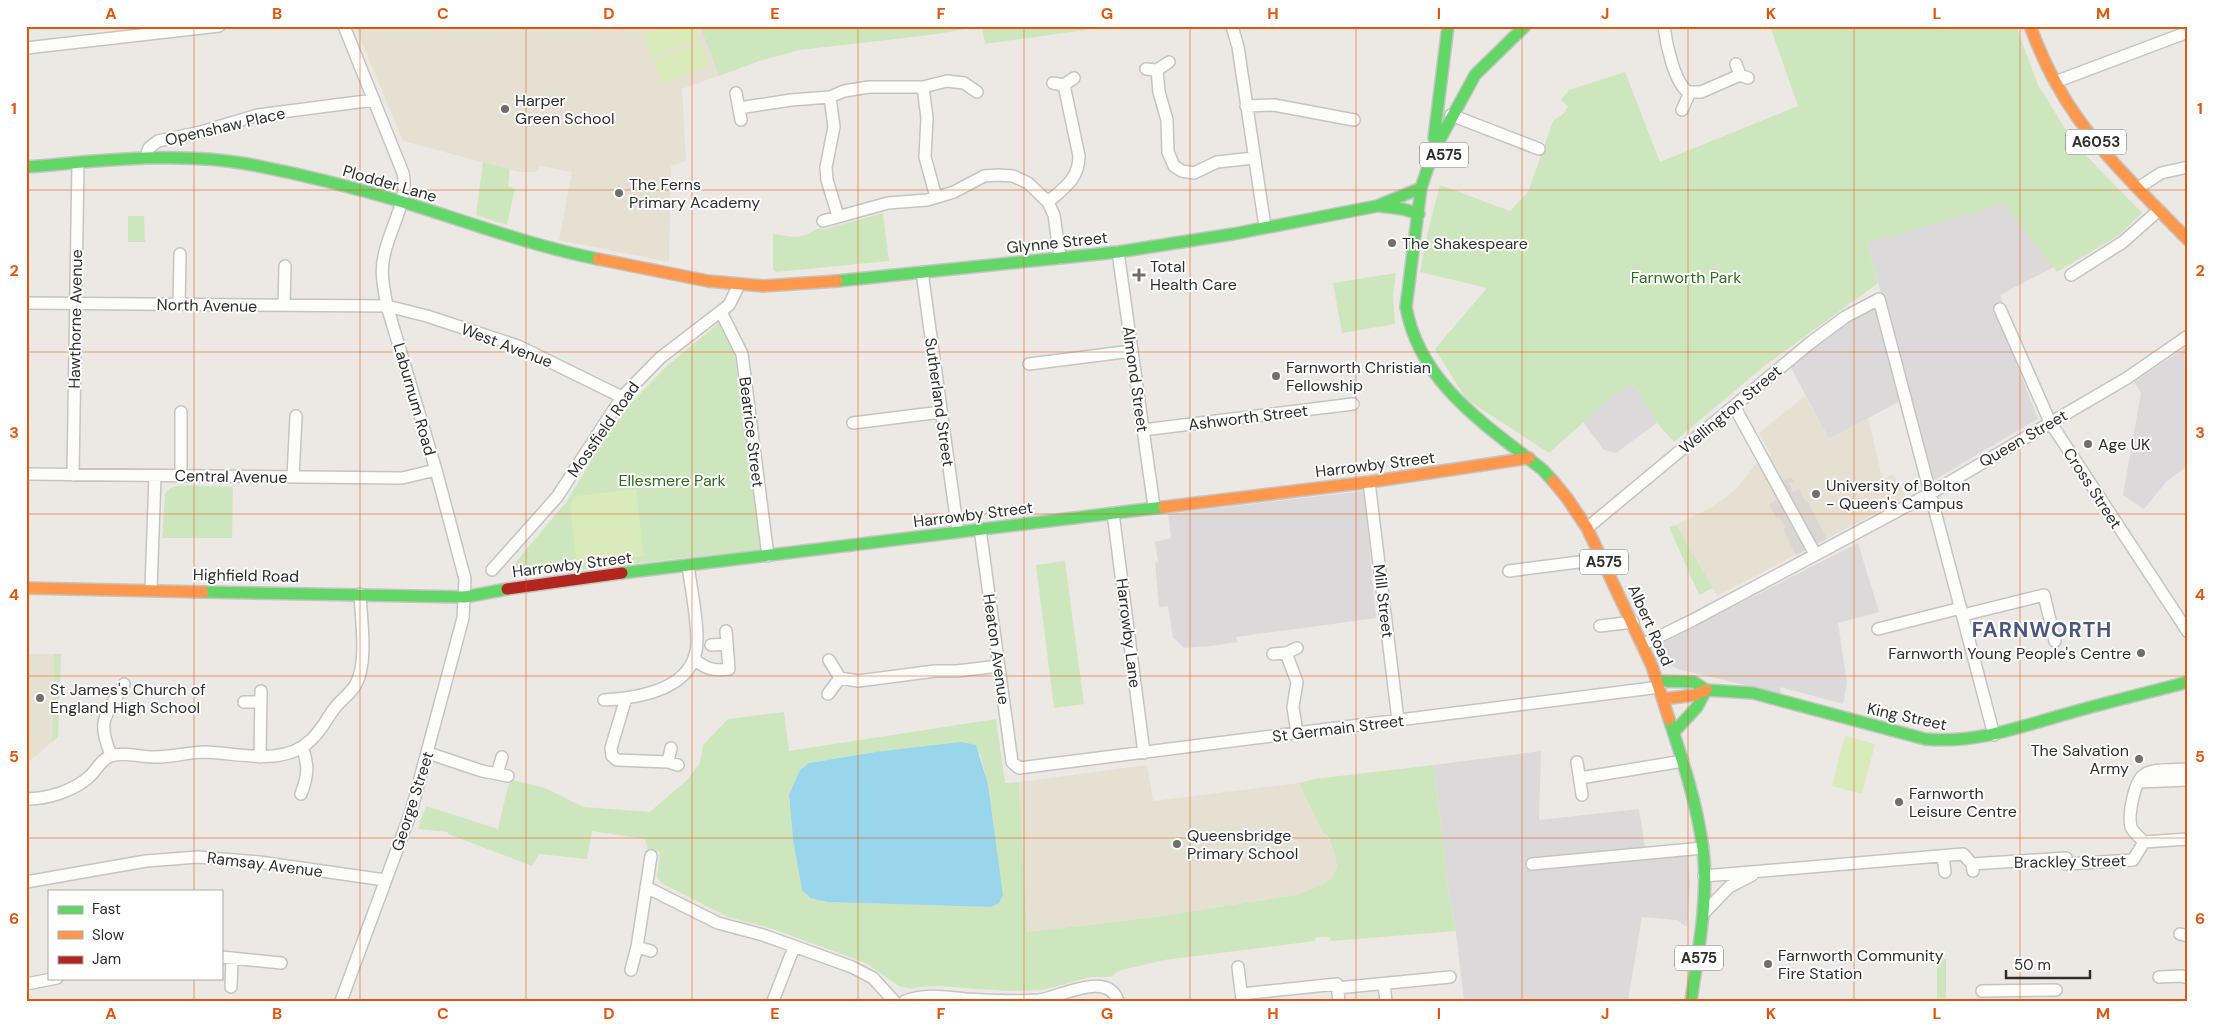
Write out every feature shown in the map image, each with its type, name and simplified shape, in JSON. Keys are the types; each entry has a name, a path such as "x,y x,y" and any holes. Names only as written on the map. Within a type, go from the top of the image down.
{"main road":[{"name":"A575","path":"1419,214 1421,188 1432,152 1448,26"},
{"name":"A575","path":"1419,214 1432,191 1454,116 1463,94 1475,75 1525,26"},
{"name":"A6053","path":"2030,26 2035,42 2054,82 2083,125 2138,188 2188,240"},
{"name":"A575","path":"1432,152 1454,116"},
{"name":"Plodder Lane","path":"26,167 145,158 185,158 254,165 333,183 402,202 561,252 661,273 739,284"},
{"name":"Glynne Street","path":"739,284 763,286 816,283 1118,252 1233,234 1377,206 1421,188"},
{"name":"Glynne Street","path":"1377,206 1403,209 1419,214"},
{"name":"Albert Road","path":"1419,214 1406,307 1412,332 1424,357 1452,395 1468,411 1543,470 1567,498 1587,528 1633,622 1659,684 1683,761 1703,848 1703,914 1698,966 1691,1001"},
{"path":"1486,465 1507,441"},
{"name":"Harrowby Street","path":"465,597 534,584 1369,482 1529,458"},
{"name":"Highfield Road","path":"26,588 151,589 465,597"},
{"name":"King Street","path":"1659,684 1694,682 1706,690"},
{"name":"King Street","path":"1663,699 1695,695 1706,690 1753,693 1938,741 1963,741 1994,735 2188,682"},
{"path":"1674,732 1683,720 1700,704 1706,690"}],"street":[{"path":"26,48 219,26"},
{"name":"Laburnum Road","path":"344,26 404,173 405,185 402,202 383,257 382,281 387,306 436,470 465,579 465,597"},
{"path":"1232,26 1238,47 1265,227"},
{"path":"1504,26 1514,37"},
{"path":"1664,26 1667,47 1684,89 1690,92 1701,92 1744,77 1736,64"},
{"path":"2054,82 2188,32"},
{"path":"1169,62 1151,69 1167,120 1168,152 1174,166 1182,172 1194,173 1217,162 1254,158"},
{"path":"736,94 740,114 791,100 830,97 844,91 869,87 923,88 965,78 976,92"},
{"path":"1048,202 1070,182 1076,175 1079,166 1079,156 1058,84 1074,78"},
{"path":"923,88 927,118 925,157 936,198"},
{"path":"1682,110 1690,92"},
{"path":"830,97 834,127 826,168 827,180 838,216"},
{"name":"Openshaw Place","path":"145,158 149,148 158,142 201,132 258,115 374,100"},
{"path":"1246,106 1274,105 1354,120"},
{"path":"1454,116 1539,149"},
{"name":"Hawthorne Avenue","path":"72,475 78,163"},
{"path":"2138,188 2161,173 2188,167"},
{"path":"823,221 888,203 922,201 936,198 954,192 970,181 984,176 998,174 1014,176 1028,183 1048,202 1054,215 1060,258"},
{"path":"2071,275 2123,242 2159,210"},
{"name":"Almond Street","path":"1118,252 1154,507"},
{"path":"179,304 180,254"},
{"path":"284,306 285,266"},
{"name":"Sutherland Street","path":"922,272 958,532"},
{"name":"Mossfield Road","path":"507,572 495,567 557,497 622,397 660,358 733,301 739,284"},
{"name":"Wellington Street","path":"1587,528 1810,343 1845,318 1879,299 1931,493"},
{"name":"North Avenue","path":"26,303 387,306"},
{"name":"West Avenue","path":"387,306 427,316 518,346 622,397"},
{"name":"Cross Street","path":"2000,309 2050,422 2188,632"},
{"name":"Beatrice Street","path":"721,312 742,354 768,556"},
{"name":"Queen Street","path":"1642,645 1693,620 1931,493 2127,378 2188,336"},
{"path":"1029,364 1044,368 1132,351"},
{"name":"Ashworth Street","path":"1143,430 1353,404"},
{"path":"1734,406 1815,554"},
{"path":"180,476 181,412"},
{"path":"853,422 941,412"},
{"path":"293,477 296,416"},
{"name":"Central Avenue","path":"26,474 402,478 436,470"},
{"path":"151,589 155,476"},
{"name":"Mill Street","path":"1369,482 1398,720"},
{"path":"1931,493 1994,735"},
{"name":"Harrowby Lane","path":"1113,513 1144,753"},
{"name":"Heaton Avenue","path":"980,530 1012,762 1016,767"},
{"path":"1509,571 1602,559"},
{"path":"604,700 626,698 660,689 682,675 694,659 697,638 688,566"},
{"path":"26,799 48,797 76,785 90,776 104,760 111,756 156,757 207,752 260,757 281,755 302,748 319,732 338,704 351,692 360,676 362,658 360,594"},
{"path":"1878,630 2044,595 2056,641"},
{"name":"George Street","path":"341,1001 411,812 463,618 465,597"},
{"path":"1600,626 1633,622"},
{"path":"694,659 707,669 713,671 729,670 726,631"},
{"path":"711,645 727,644"},
{"path":"1273,654 1291,651 1297,682 1293,707 1297,733"},
{"path":"829,660 840,678 858,681 906,681 999,666"},
{"path":"828,694 840,678"},
{"path":"111,756 103,737 102,728 104,720 124,684"},
{"name":"St Germain Street","path":"1016,767 1023,768 1144,753 1659,684"},
{"path":"104,693 115,699"},
{"path":"244,702 261,697 260,757"},
{"path":"626,698 611,748 612,756 617,760 673,763 671,748"},
{"path":"302,748 307,764 309,784 302,794"},
{"path":"428,753 502,775 502,757"},
{"path":"1580,778 1683,761"},
{"path":"1577,762 1582,795"},
{"path":"2144,842 2131,828 2130,808 2138,782 2144,774 2187,775"},
{"name":"Brackley Street","path":"1943,856 1963,854 1972,868 2066,858 2066,864 2133,860 2144,842 2188,839"},
{"path":"1532,864 1703,848"},
{"path":"631,970 637,947 651,856"},
{"path":"1704,876 1943,856 1945,872"},
{"name":"Ramsay Avenue","path":"26,882 146,861 198,857 259,862 385,880"},
{"path":"1703,914 1729,887 1756,873"},
{"path":"646,887 718,923 763,935 863,972 873,978 894,1001"},
{"path":"637,947 651,951"},
{"path":"773,1001 794,947"},
{"path":"231,987 226,958 280,963"},
{"path":"1238,967 1242,997 1337,986 1384,984 1450,977"},
{"path":"2159,976 2182,976 2188,978"},
{"path":"26,984 48,980"},
{"path":"1384,984 1386,1001"},
{"path":"906,1001 935,995 994,1000 1039,1000 1095,985 1101,985 1112,991 1118,1001"},
{"path":"1337,986 1339,1001"},
{"path":"1982,991 2026,995 2056,990"}],"shaded area":[{"name":"Harper Green School","path":"355,26 980,26 937,34 799,50 759,61 682,89 686,161 671,166 669,262 559,240 572,172 540,166 536,172 519,172 403,141"},
{"path":"2004,204 2054,267 2000,295 2004,305 1995,309 2038,419 1934,480 1867,243"},
{"path":"1875,309 1900,401 1829,439 1789,364 1848,322"},
{"path":"2188,346 2188,466 2167,481 2144,509 2123,495 2141,393 2134,382"},
{"path":"1634,384 1657,423 1616,453 1604,450 1583,422 1615,394"},
{"name":"University of Bolton - Queen's Campus","path":"1805,396 1829,439 1868,418 1881,473 1884,479 1893,474 1906,497 1717,596 1676,525 1714,506 1736,489 1757,463 1771,455 1759,433"},
{"path":"1791,477 1794,481 1789,483 1793,492 1799,489 1805,501 1807,500 1827,539 1796,555 1783,529 1785,528 1779,517 1776,518 1769,504 1777,500 1771,487"},
{"path":"1364,491 1376,618 1236,637 1237,642 1211,646 1184,648 1173,637 1168,606 1159,607 1155,563 1158,562 1155,542 1171,538 1168,514"},
{"path":"1858,543 1879,612 1838,623 1847,683 1843,704 1780,687 1781,694 1678,669 1666,664 1659,645"},
{"name":"St James's Church of England High School","path":"26,654 54,654 52,742 26,764"},
{"path":"1541,751 1539,820 1639,809 1645,847 1687,843 1690,883 1687,927 1677,920 1642,917 1628,1001 1464,1001 1455,925 1449,897 1434,765"},
{"name":"Queensbridge Primary School","path":"1147,765 1153,801 1299,783 1334,851 1337,866 1332,878 1320,886 1296,895 1149,918 1027,932 1019,782"}],"green space":[{"path":"666,26 694,26 699,40 652,58 643,35"},
{"path":"700,26 980,26 937,34 799,50 759,61 719,76"},
{"path":"982,26 1113,26 985,44"},
{"name":"Farnworth Park","path":"1770,26 2016,26 2038,85 2074,143 2142,213 2119,235 2057,272 2004,204 1867,243 1878,283 1763,367 1674,442 1657,423 1634,384 1615,394 1549,453 1466,399 1435,349 1487,288 1420,272 1440,185 1510,211 1528,192 1553,121 1563,114 1568,107 1561,100 1569,90 1625,72 1660,162 1798,106"},
{"path":"700,42 709,65 662,84 653,61"},
{"path":"483,162 510,169 508,186 515,189 507,225 476,215"},
{"path":"883,213 889,261 776,272 773,269 773,234 793,237 802,236 817,229 825,229"},
{"path":"128,216 144,216 145,242 128,242"},
{"path":"1396,273 1393,297 1395,324 1342,333 1333,283"},
{"name":"Ellesmere Park","path":"720,322 735,357 763,549 526,576 520,573 516,567 516,562 567,501 607,434 631,403 667,366"},
{"path":"181,485 233,487 232,538 162,538 165,494 170,488"},
{"path":"636,489 644,556 577,564 570,506 576,496"},
{"path":"1676,525 1713,588 1699,595 1669,527"},
{"path":"1065,561 1084,704 1054,708 1036,565"},
{"path":"54,654 61,654 58,737 52,742"},
{"path":"784,712 789,751 996,719 1005,783 1019,782 1027,932 1149,918 1296,895 1320,886 1332,878 1337,866 1334,851 1328,837 1322,831 1299,783 1314,779 1434,765 1449,897 1456,931 1331,941 1330,937 1316,937 1315,941 1164,960 1118,971 1111,977 1091,977 1042,990 1008,991 938,986 912,989 899,986 866,963 773,929 728,917 661,883 657,877 660,852 648,850 645,839 592,831 587,859 539,854 532,866 448,834 448,832 418,829 426,806 498,829 508,786 512,780 545,788 584,807 650,812 687,780 700,763 703,745 728,719","holes":["875,752 980,753 988,785 1003,895 991,907 827,902 810,898 802,890 793,840 789,795 800,770 809,763"]},
{"path":"1845,736 1875,744 1862,794 1832,786"},
{"path":"1941,959 1946,959 1946,1001 1937,1001 1937,966"}],"water":[{"path":"961,742 976,745 988,784 1003,895 999,903 991,907 827,902 810,898 802,890 793,840 789,795 800,770 809,763 875,752"}],"traffic: fast":[{"path":"1434,138 1448,26"},
{"path":"1525,26 1475,75 1433,152 1421,188 1406,307 1414,334 1425,359 1440,381 1478,419 1543,470 1553,481"},
{"path":"26,167 137,158 193,158 248,164 365,191 524,241 598,259"},
{"path":"837,281 1118,252 1233,234 1377,206 1421,188"},
{"path":"1379,206 1403,209 1419,214"},
{"path":"622,573 1164,507"},
{"path":"203,592 465,597 507,589"},
{"path":"1658,681 1694,682 1706,690 1753,693 1925,739 1943,740 1979,737 2014,729 2097,705 2188,682"},
{"path":"1674,732 1697,707 1706,690"},
{"path":"1669,719 1693,799 1703,849 1704,905 1691,1001"}],"traffic: slow":[{"path":"2030,26 2053,78 2084,127 2117,167 2188,240"},
{"path":"598,259 708,281 763,286 837,281"},
{"path":"1164,507 1369,482 1529,458"},
{"path":"1553,481 1587,528 1652,666 1669,719"},
{"path":"26,588 203,592"},
{"path":"1663,699 1695,695 1706,690"}],"traffic: jam":[{"path":"507,589 622,573"}],"place":[{"name":"Harper Green School","path":"505,109"},
{"name":"The Ferns Primary Academy","path":"619,193"},
{"name":"The Shakespeare","path":"1392,243"},
{"name":"Total Health Care","path":"1139,275"},
{"name":"Farnworth Christian Fellowship","path":"1276,376"},
{"name":"Age UK","path":"2088,444"},
{"name":"University of Bolton - Queen's Campus","path":"1816,494"},
{"name":"Farnworth Young People's Centre","path":"2141,653"},
{"name":"St James's Church of England High School","path":"40,698"},
{"name":"The Salvation Army","path":"2139,759"},
{"name":"Farnworth Leisure Centre","path":"1899,802"},
{"name":"Queensbridge Primary School","path":"1177,844"},
{"name":"Farnworth Community Fire Station","path":"1768,964"}],"district":[{"name":"FARNWORTH","path":"2042,630"}]}
